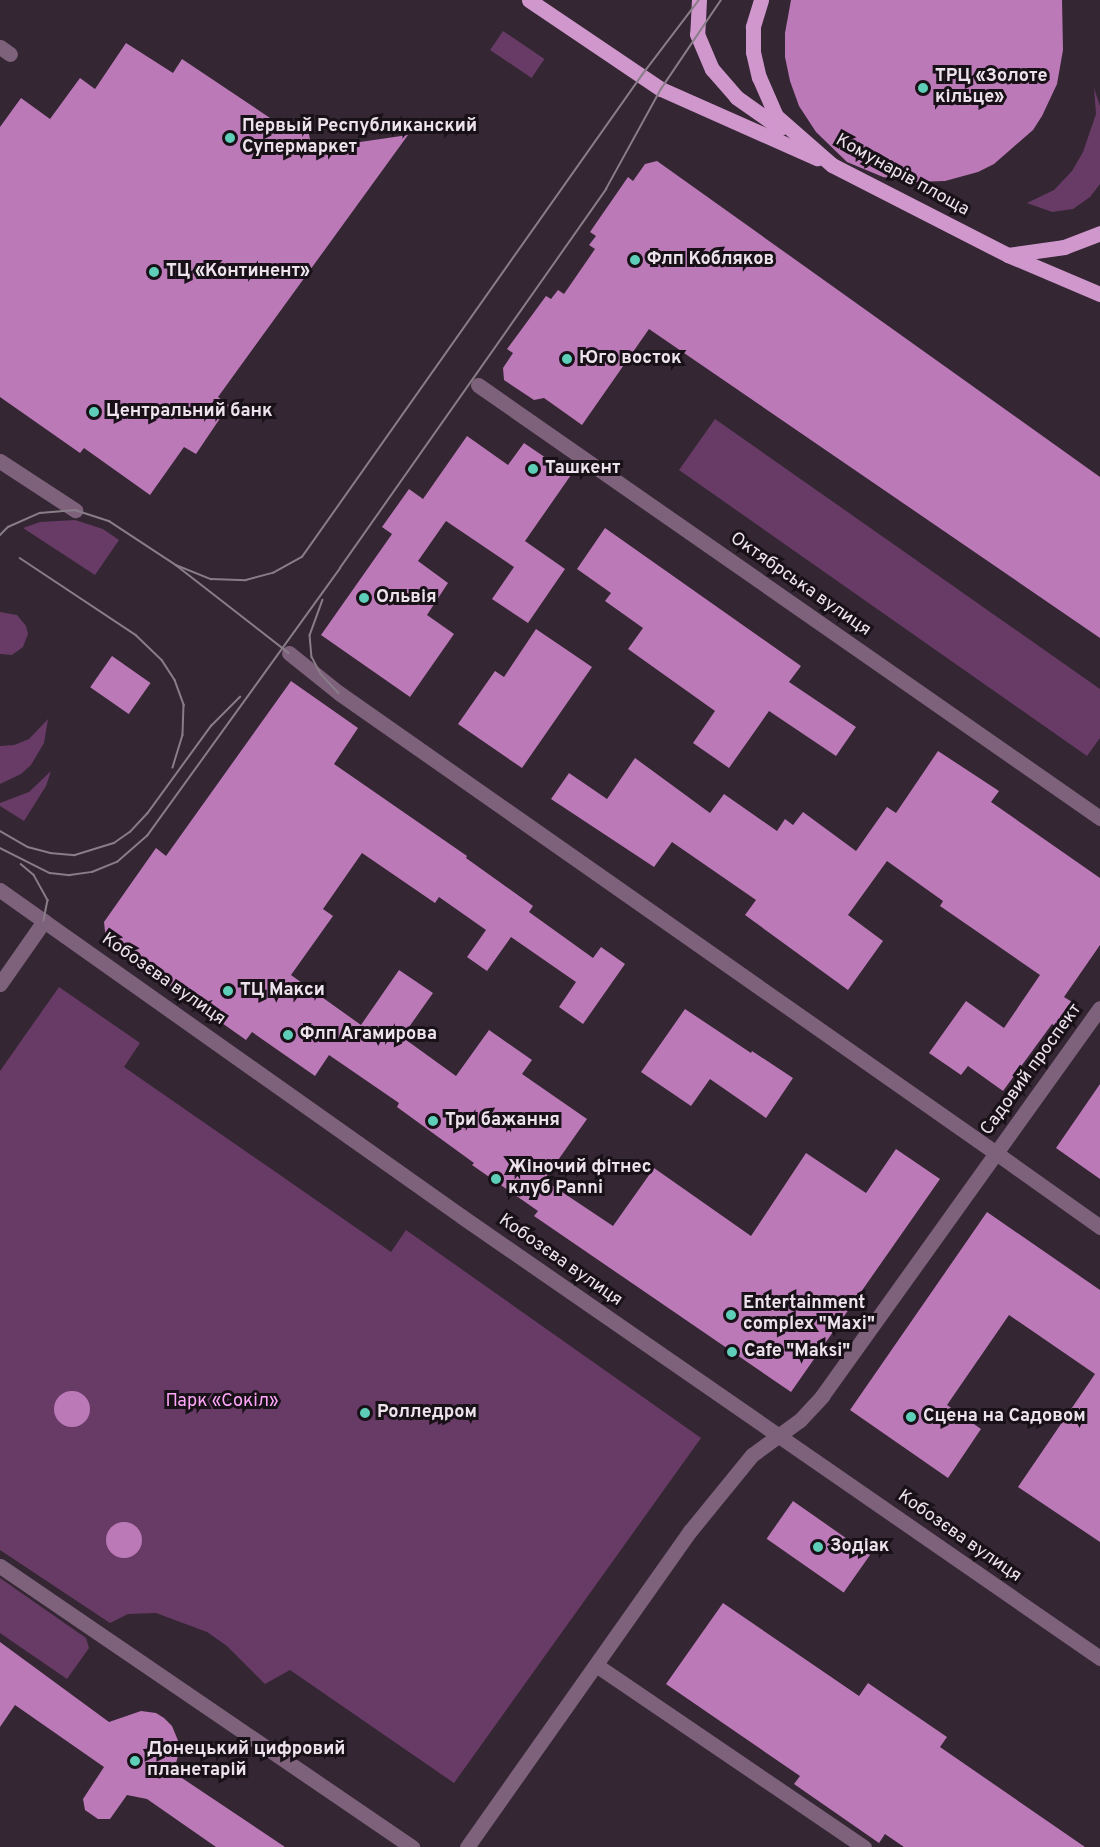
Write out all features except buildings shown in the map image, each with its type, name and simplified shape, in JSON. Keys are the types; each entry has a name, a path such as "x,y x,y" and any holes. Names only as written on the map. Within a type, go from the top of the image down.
{"main road":[{"path":"530,0 661,89 832,165"},
{"path":"699,0 697,34 712,69 736,98 832,165"},
{"name":"Комунарів площа","path":"761,0 753,27 753,52 759,77 776,116 832,165 1008,255 1100,294"},
{"path":"1008,255 1064,247 1100,233"}],"street":[{"name":"Октябрська вулиця","path":"478,385 1100,818"},
{"path":"0,461 75,510"},
{"path":"289,653 349,700 1100,1227"},
{"name":"Кобозєва вулиця","path":"0,890 461,1216 1100,1658"},
{"path":"0,984 44,921"},
{"name":"Садовий проспект","path":"467,1847 731,1478 752,1455 800,1420 822,1395 1100,1008"},
{"path":"0,1566 412,1847"},
{"path":"596,1665 864,1847"}],"green space":[{"path":"503,31 544,59 532,78 490,50"},
{"path":"1094,88 1100,106 1100,184 1090,197 1073,209 1052,212 1027,203 1054,190 1072,171 1083,152 1096,114"},
{"path":"715,419 1100,689 1100,738 1087,756 679,470"},
{"path":"75,520 103,529 119,540 95,575 23,528 40,522"},
{"path":"0,612 17,615 26,626 28,634 23,647 12,655 0,654"},
{"path":"48,719 44,743 31,765 21,774 0,784 0,746 14,745 29,739"},
{"path":"51,771 46,786 24,821 0,806 0,803 29,792"},
{"name":"Парк «Сокіл»","path":"59,987 140,1043 124,1067 391,1252 406,1230 701,1438 454,1783 290,1670 265,1684 227,1646 207,1632 156,1613 128,1614 110,1623 0,1550 0,1071"},
{"path":"0,1578 86,1638 89,1648 67,1679 0,1633"}],"tram line":[{"path":"176,565 211,579 246,580 273,573 302,557 642,75 699,0"},
{"path":"0,848 50,873 70,875 92,872 117,862 147,836 340,568 606,189 661,89 721,0"},
{"path":"0,535 8,527 40,513 75,510 109,521 176,565 289,653"},
{"path":"20,558 136,635 162,660 175,680 184,705 183,735 173,768"},
{"path":"323,600 310,635 312,657 321,674 339,693"},
{"path":"0,831 28,847 50,853 75,855 114,843 130,832 147,814 211,726 240,697"},
{"path":"21,864 34,875 48,900 44,921"}],"place":[{"name":"ТРЦ «Золоте кільце»","path":"923,88"},
{"name":"Первый Республиканский Супермаркет","path":"230,138"},
{"name":"Флп Кобляков","path":"635,260"},
{"name":"ТЦ «Континент»","path":"154,272"},
{"name":"Юго восток","path":"567,359"},
{"name":"Центральний банк","path":"94,412"},
{"name":"Ташкент","path":"533,469"},
{"name":"Ольвія","path":"364,598"},
{"name":"ТЦ Макси","path":"228,991"},
{"name":"Флп Агамирова","path":"288,1035"},
{"name":"Три бажання","path":"433,1121"},
{"name":"Жіночий фітнес клуб Panni","path":"496,1179"},
{"name":"Entertainment complex \"Maxi\"","path":"731,1315"},
{"name":"Cafe \"Maksi\"","path":"732,1352"},
{"name":"Ролледром","path":"365,1413"},
{"name":"Сцена на Садовом","path":"911,1417"},
{"name":"Зодіак","path":"818,1547"},
{"name":"Донецький цифровий планетарій","path":"135,1761"}]}
